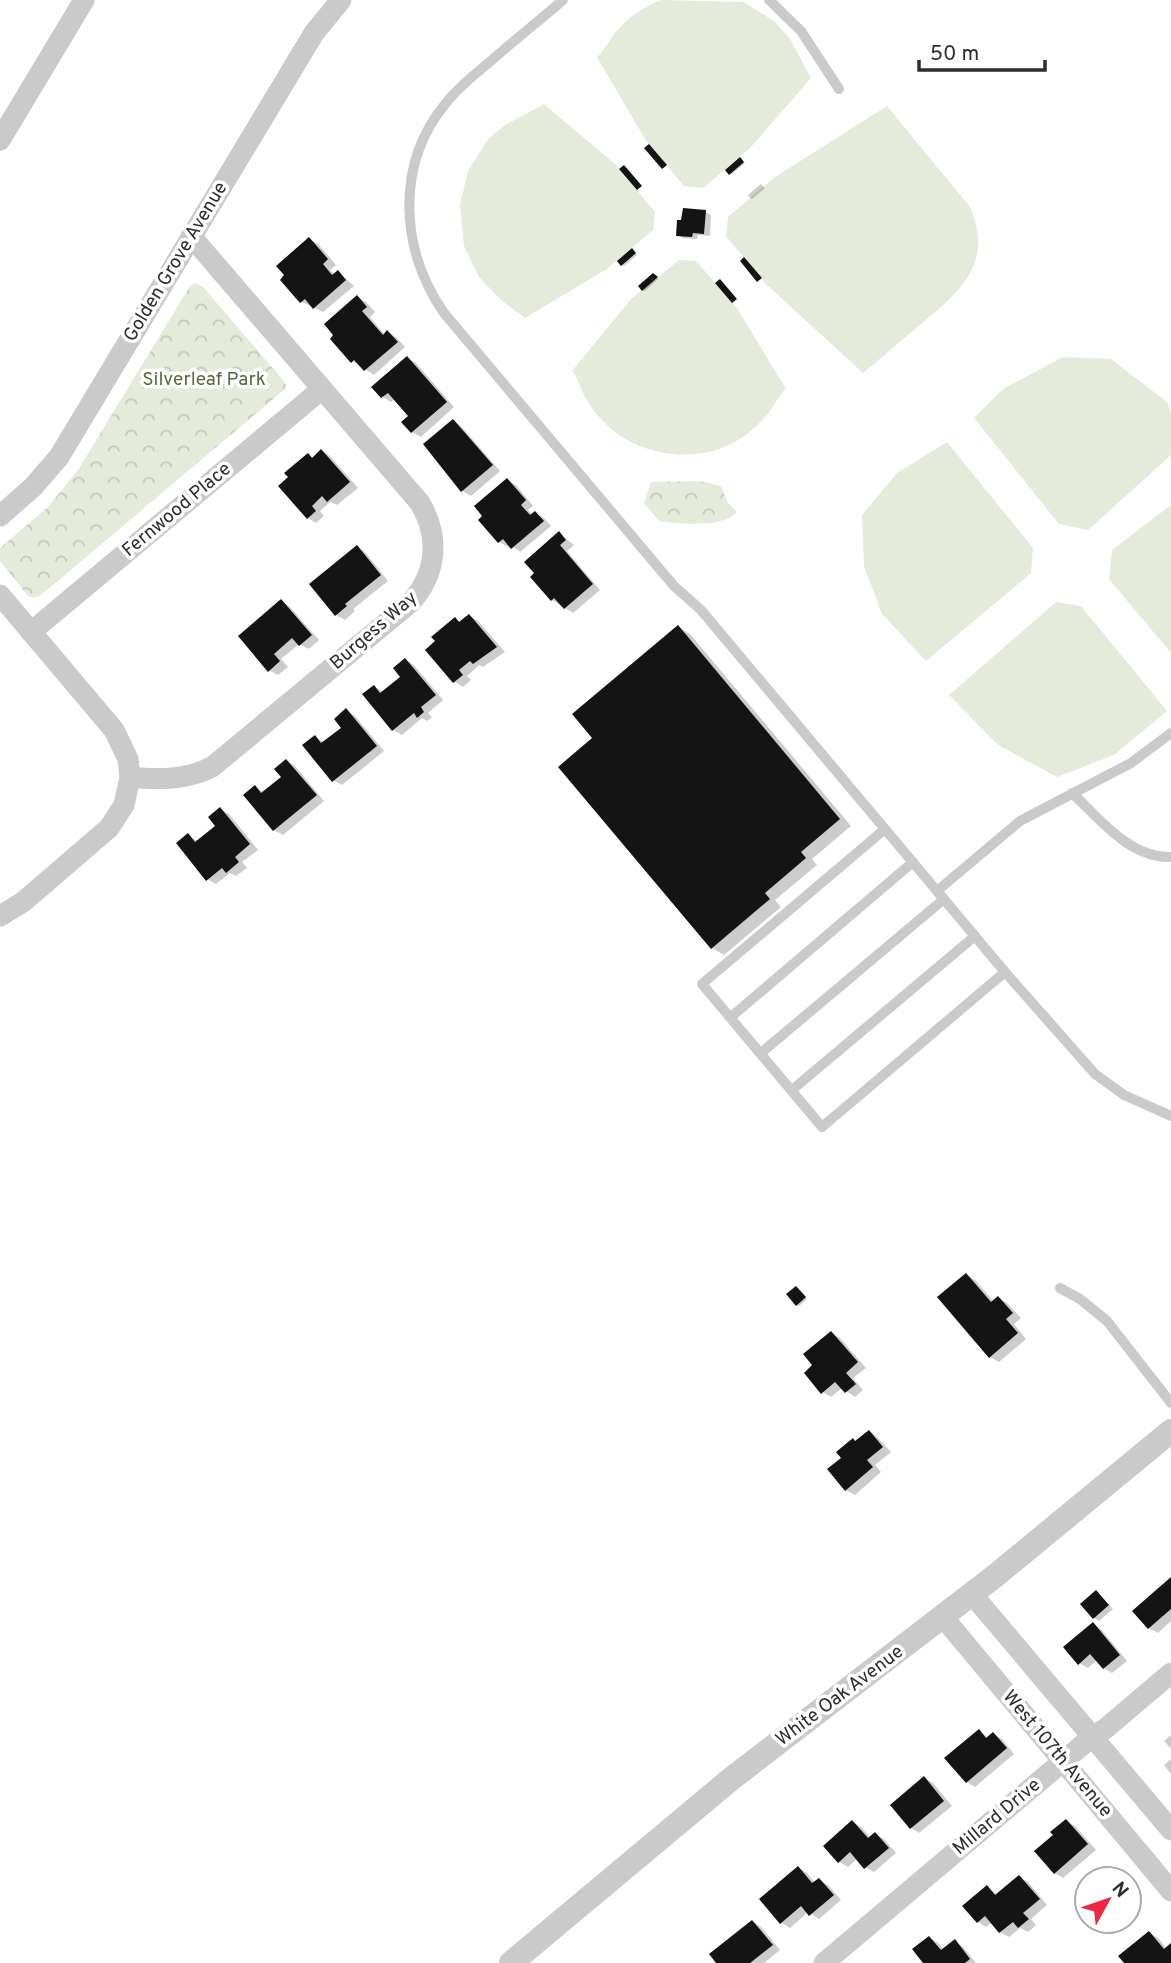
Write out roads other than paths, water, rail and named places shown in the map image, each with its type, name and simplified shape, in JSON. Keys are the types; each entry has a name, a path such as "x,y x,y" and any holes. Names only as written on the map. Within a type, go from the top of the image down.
{"street":[{"path":"0,140 84,0"},
{"name":"Golden Grove Avenue","path":"0,516 33,486 58,457 314,33 341,0"},
{"name":"Burgess Way","path":"130,777 183,777 212,767 410,603 426,582 434,542 426,513 413,495 191,236"},
{"name":"Fernwood Place","path":"31,632 322,388"},
{"path":"0,596 114,730 128,759 130,777 124,805 109,828 23,902 0,916"},
{"name":"White Oak Avenue","path":"511,1963 731,1779 943,1617 1171,1431"},
{"name":"West 107th Avenue","path":"972,1594 1171,1830"},
{"name":"West 107th Avenue","path":"943,1617 1171,1891"},
{"name":"Millard Drive","path":"824,1963 1171,1673"}],"lane":[{"path":"563,0 458,89 425,134 413,170 408,205 411,235 423,277 444,313 674,586 701,610 940,895 1095,1074 1124,1095 1171,1116"},
{"path":"769,0 801,32 839,89"},
{"path":"761,1053 1020,821 1131,763 1171,733"},
{"path":"1072,793 1136,848 1157,857 1171,857"},
{"path":"885,829 702,984 822,1127 1005,971"},
{"path":"731,1017 913,862"},
{"path":"792,1090 975,936"},
{"path":"1060,1288 1080,1299 1107,1321 1171,1403"}],"park label":[{"name":"Silverleaf Park","path":"204,380"}]}
